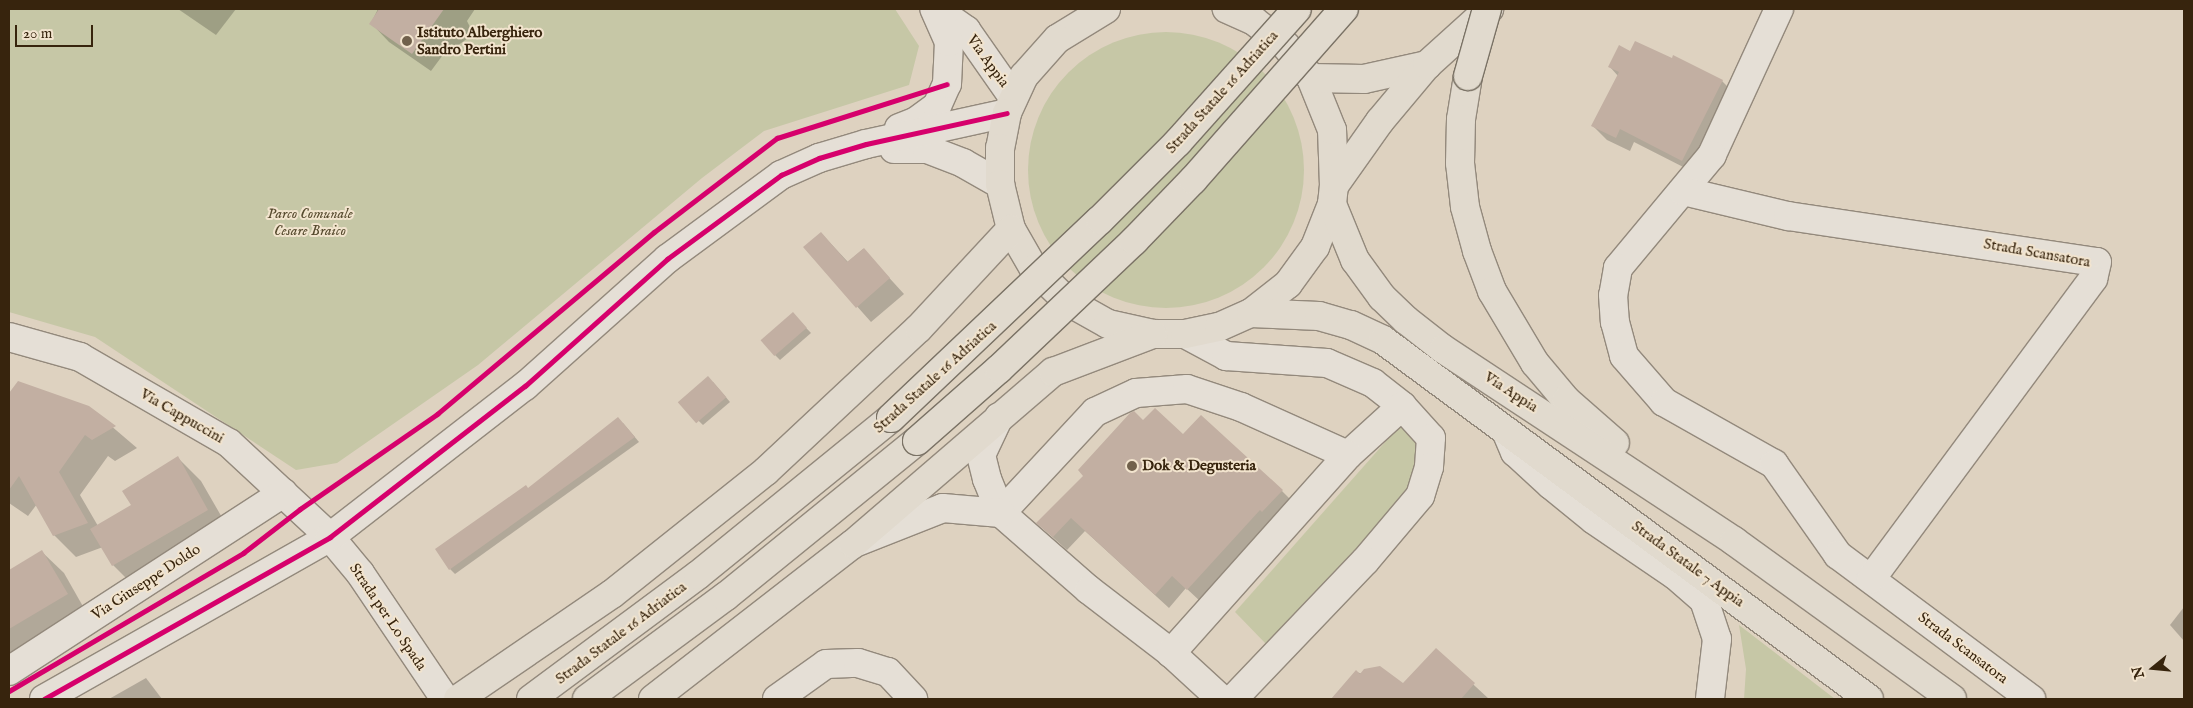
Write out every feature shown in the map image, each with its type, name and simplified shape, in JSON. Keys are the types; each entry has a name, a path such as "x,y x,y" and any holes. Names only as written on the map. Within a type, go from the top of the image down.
{"highway":[{"path":"1095,9 1056,39 1035,60 1010,105 1000,148 1000,184 1011,228 1034,269 1067,301 1108,324 1153,334 1185,334 1219,326 1252,312 1288,284 1315,247 1333,195 1380,121 1427,65 1488,9"},
{"path":"1227,9 1254,21 1286,46 1311,78 1332,130 1333,195"},
{"name":"Strada Statale 16 Adriatica","path":"531,699 698,575 891,418 1107,213 1178,142 1297,9"},
{"path":"587,699 733,591 917,441 999,369 1134,241 1199,173 1344,9"},
{"path":"1488,9 1468,76 1461,119 1460,164 1466,207 1477,252 1510,325 1535,364 1566,400 1734,541 1952,699"},
{"path":"1311,78 1364,79 1427,65"},
{"name":"Via Appia","path":"1333,195 1355,260 1382,297 1406,320 1443,349 1734,541"},
{"path":"467,693 612,594 766,471 919,328 1011,228"},
{"name":"Strada Statale 7 Appia","path":"1252,312 1319,316 1351,325 1383,340 1869,699"},
{"path":"653,699 853,544 1053,372 1153,334"}],"street":[{"name":"Via Appia","path":"935,9 966,30 1010,105"},
{"path":"866,144 915,122 937,106 947,84 950,60 949,42 935,9"},
{"name":"Strada Scansatora","path":"1779,9 1712,155 1618,268 1613,295 1615,322 1624,356 1664,402 1774,464 1838,555 2031,699"},
{"path":"44,699 330,536 525,386 667,259 781,175 819,158 1010,105"},
{"path":"866,144 884,150 927,149 963,163 1000,184"},
{"name":"Strada Scansatora","path":"1683,191 1788,216 2097,262 2093,280 1871,579"},
{"path":"1185,334 1226,356 1327,363 1373,383 1402,406 1431,438 1429,467 1420,496 1365,561 1233,699"},
{"name":"Via Cappuccini","path":"9,337 80,357 229,443 330,536"},
{"path":"1001,513 1095,412 1136,393 1188,389 1241,407 1348,455"},
{"path":"1171,652 1348,455 1402,406"},
{"path":"999,417 981,455 986,479 1001,513 1089,590 1171,652 1221,699"},
{"path":"1505,430 1514,452 1551,485 1594,520 1676,575 1704,600 1717,639 1710,699"},
{"name":"Via Giuseppe Doldo","path":"9,670 283,493"},
{"path":"853,544 943,508 1001,513"},
{"name":"Strada per Lo Spada","path":"330,536 360,573 445,699"},
{"path":"777,699 826,664 858,663 888,672 913,699"}],"green space":[{"name":"Parco Comunale Cesare Braico","path":"9,9 895,9 919,46 909,85 764,131 702,178 478,365 337,463 296,470 95,337 9,312"},
{"path":"1180,32 1219,42 1231,48 1254,63 1273,82 1294,117 1302,143 1304,170 1302,197 1294,223 1281,247 1264,268 1243,285 1219,298 1180,308 1152,308 1113,298 1101,292 1078,277 1059,258 1038,223 1030,197 1028,156 1038,117 1044,105 1059,82 1078,63 1113,42 1139,34"},
{"path":"1402,423 1416,434 1419,468 1399,504 1368,541 1267,645 1235,612"},
{"path":"1739,625 1835,699 1744,699 1746,669"}],"building":[{"name":"Istituto Alberghiero Sandro Pertini","path":"379,9 444,9 412,54 369,24"},
{"path":"1635,41 1672,58 1673,55 1723,80 1682,161 1620,129 1616,138 1591,126 1619,72 1608,67 1619,45 1630,51"},
{"path":"821,232 847,262 864,248 890,278 856,308 803,247"},
{"path":"793,312 807,328 774,356 761,340"},
{"path":"708,376 726,397 696,423 678,402"},
{"path":"18,381 89,406 116,426 92,440 85,435 59,472 88,523 53,536 19,476 9,490 9,393"},
{"path":"1155,408 1183,434 1201,415 1283,490 1262,512 1260,510 1187,590 1172,576 1155,595 1071,518 1053,537 1036,523 1083,476 1078,470 1130,413 1134,411 1143,420"},
{"path":"618,417 635,437 449,570 435,549 526,485 528,488"},
{"path":"178,456 208,510 112,566 90,529 131,505 122,491"},
{"path":"42,550 68,594 9,629 9,570"},
{"path":"1436,648 1475,683 1461,699 1331,699 1356,670 1360,674 1364,669 1380,666 1403,683"}],"cycle path":[{"path":"9,691 243,553 300,509 437,414 654,232 777,138 947,84"},
{"path":"44,699 330,537 525,386 667,259 781,175 819,158 866,144 1007,113"}],"place":[{"name":"Istituto Alberghiero Sandro Pertini","path":"407,41"},
{"name":"Dok & Degusteria","path":"1132,466"}]}
